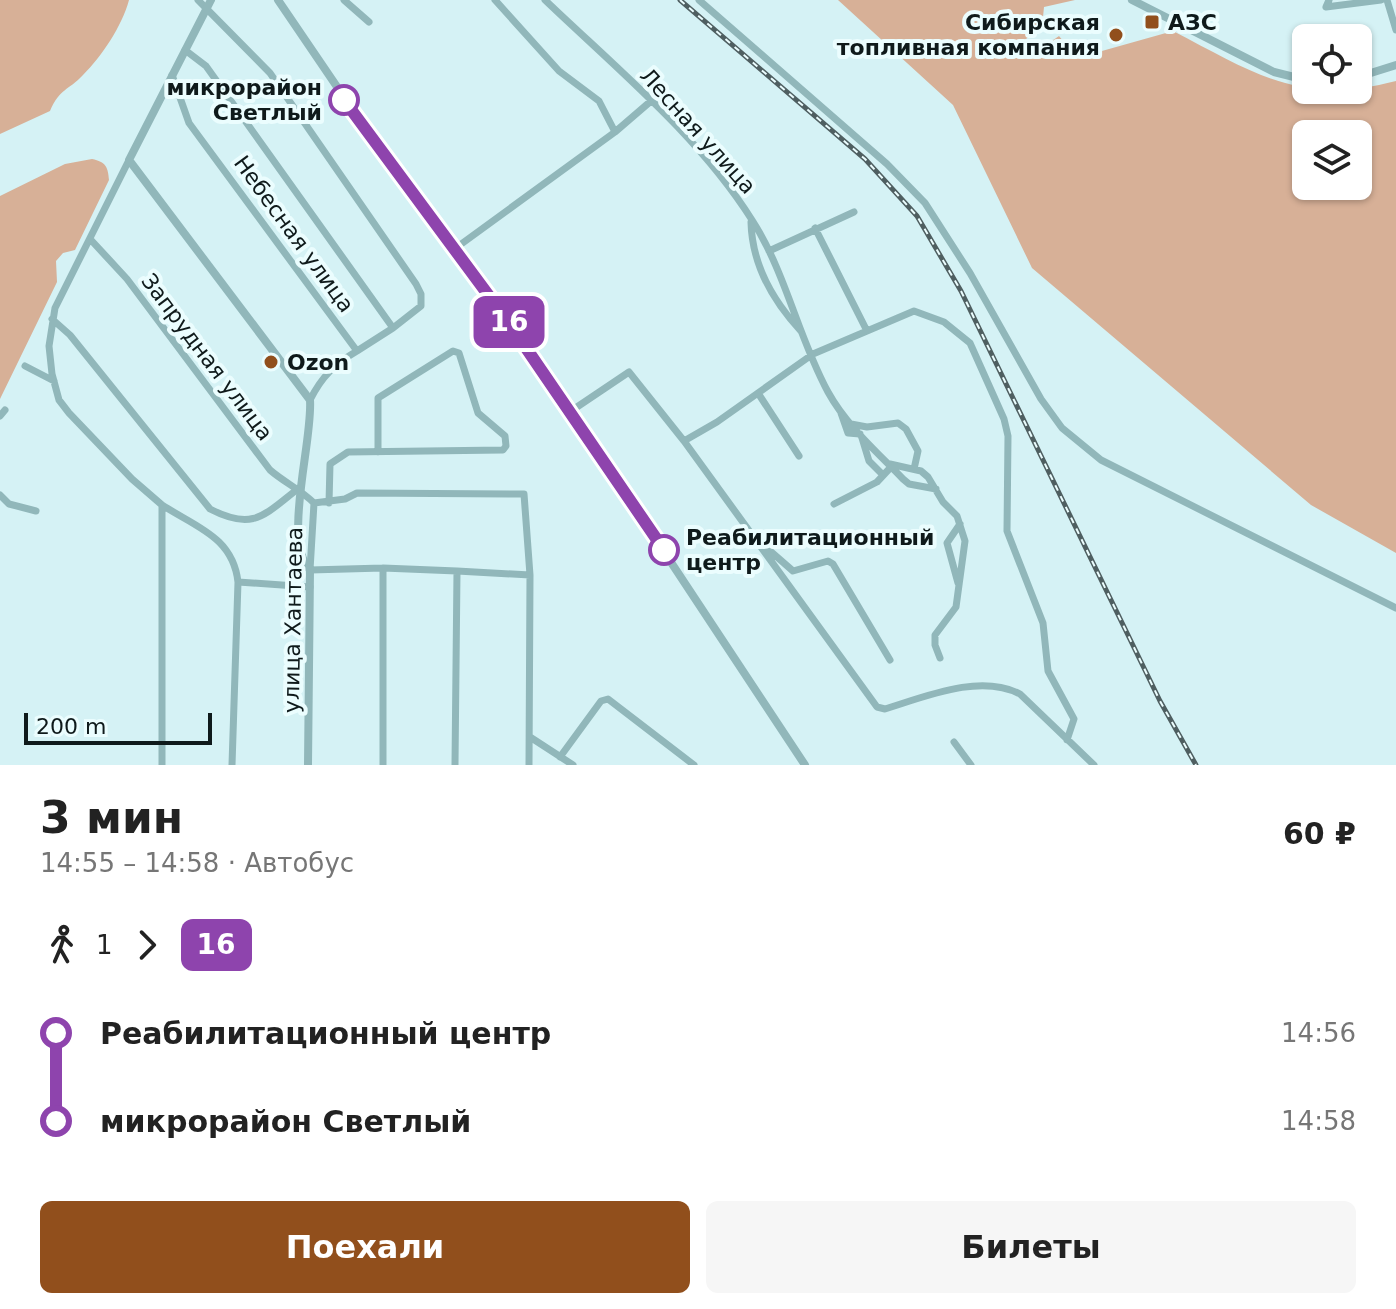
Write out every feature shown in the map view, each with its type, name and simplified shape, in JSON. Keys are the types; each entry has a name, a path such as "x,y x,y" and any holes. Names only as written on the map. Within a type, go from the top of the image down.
{"street":[{"path":"198,0 205,10 248,47 270,73 421,294 421,306 393,328 334,365 320,380 310,400 311,432 299,488 300,556 310,570 383,568 530,575"},
{"path":"211,0 52,319 49,346 59,400 69,413 132,479 162,505 225,544 236,564 232,765"},
{"path":"278,0 326,74 571,411 805,765"},
{"path":"344,0 369,22"},
{"path":"495,0 559,71 599,101 615,132"},
{"name":"Лесная улица","path":"545,0 651,101 724,181 751,218 769,251 828,392 841,411 860,435 909,484 936,489"},
{"path":"699,0 887,164 925,203 970,273 1041,399 1062,428 1101,460 1396,608"},
{"path":"1132,0 1274,72 1292,76"},
{"path":"1329,0 1326,7 1381,0"},
{"path":"1391,4 1396,30"},
{"path":"185,50 206,66 393,328"},
{"path":"1372,73 1396,65"},
{"name":"Небесная улица","path":"172,75 189,123 357,351"},
{"path":"453,250 615,132 651,101"},
{"path":"129,160 310,400"},
{"path":"769,251 854,212"},
{"path":"751,218 752,244 761,274 788,317 805,336"},
{"path":"815,228 867,331"},
{"name":"Запрудная улица","path":"91,240 127,279 270,470 299,488"},
{"path":"684,441 813,354 914,311 944,322 970,343 1004,419 1008,436 1007,531 1043,623 1048,671 1074,719 1067,740"},
{"path":"52,319 210,509 243,521 273,511 299,488"},
{"path":"329,503 330,464 348,452 378,452 503,450 506,446 505,436 478,413 459,353 453,351 378,398 378,452"},
{"path":"25,366 54,381"},
{"path":"571,411 629,372 684,441 877,707 885,709 942,691 1007,687 1020,694 1094,765"},
{"path":"758,393 799,456"},
{"path":"841,411 848,433 860,435 869,461 883,475"},
{"path":"851,424 867,427 898,423 906,429 918,451 914,469"},
{"path":"834,504 883,475 889,465 914,469 928,477 960,524 965,541 951,619 935,635 940,658"},
{"name":"улица Хантаева","path":"299,488 314,503 310,570 308,765"},
{"path":"314,503 329,503 357,493 524,494 530,575 529,765"},
{"path":"0,495 9,504 36,511"},
{"path":"162,505 162,765"},
{"path":"959,586 947,543 960,524"},
{"path":"751,535 769,546 793,571 828,561 833,564 890,660"},
{"path":"383,568 383,765"},
{"path":"455,765 457,571"},
{"path":"238,582 310,587"},
{"path":"560,757 601,701 608,699 694,765"},
{"path":"530,737 573,765"},
{"path":"954,742 971,765"}],"shaded area":[{"path":"0,0 129,0 122,20 104,50 83,75 61,94 50,111 0,134"},
{"path":"838,0 1075,0 1044,7 1042,27 1022,42 1027,58 1059,36 1077,58 1173,31 1255,72 1292,85 1292,104 1372,104 1372,86 1396,81 1396,553 1311,505 1032,268 953,105"},
{"path":"92,159 105,166 109,180 75,250 63,253 56,261 57,282 0,399 0,196 65,164"}],"railway":[{"path":"680,0 865,159 917,216 961,291 1160,701 1196,765"}],"bus line":[{"name":"16","path":"344,100 509,323 664,550"}],"place":[{"name":"АЗС","path":"1152,22"},
{"name":"Сибирская топливная компания","path":"1116,35"},
{"name":"микрорайон Светлый","path":"344,100"},
{"name":"Ozon","path":"271,362"},
{"name":"Реабилитационный центр","path":"664,550"}]}
